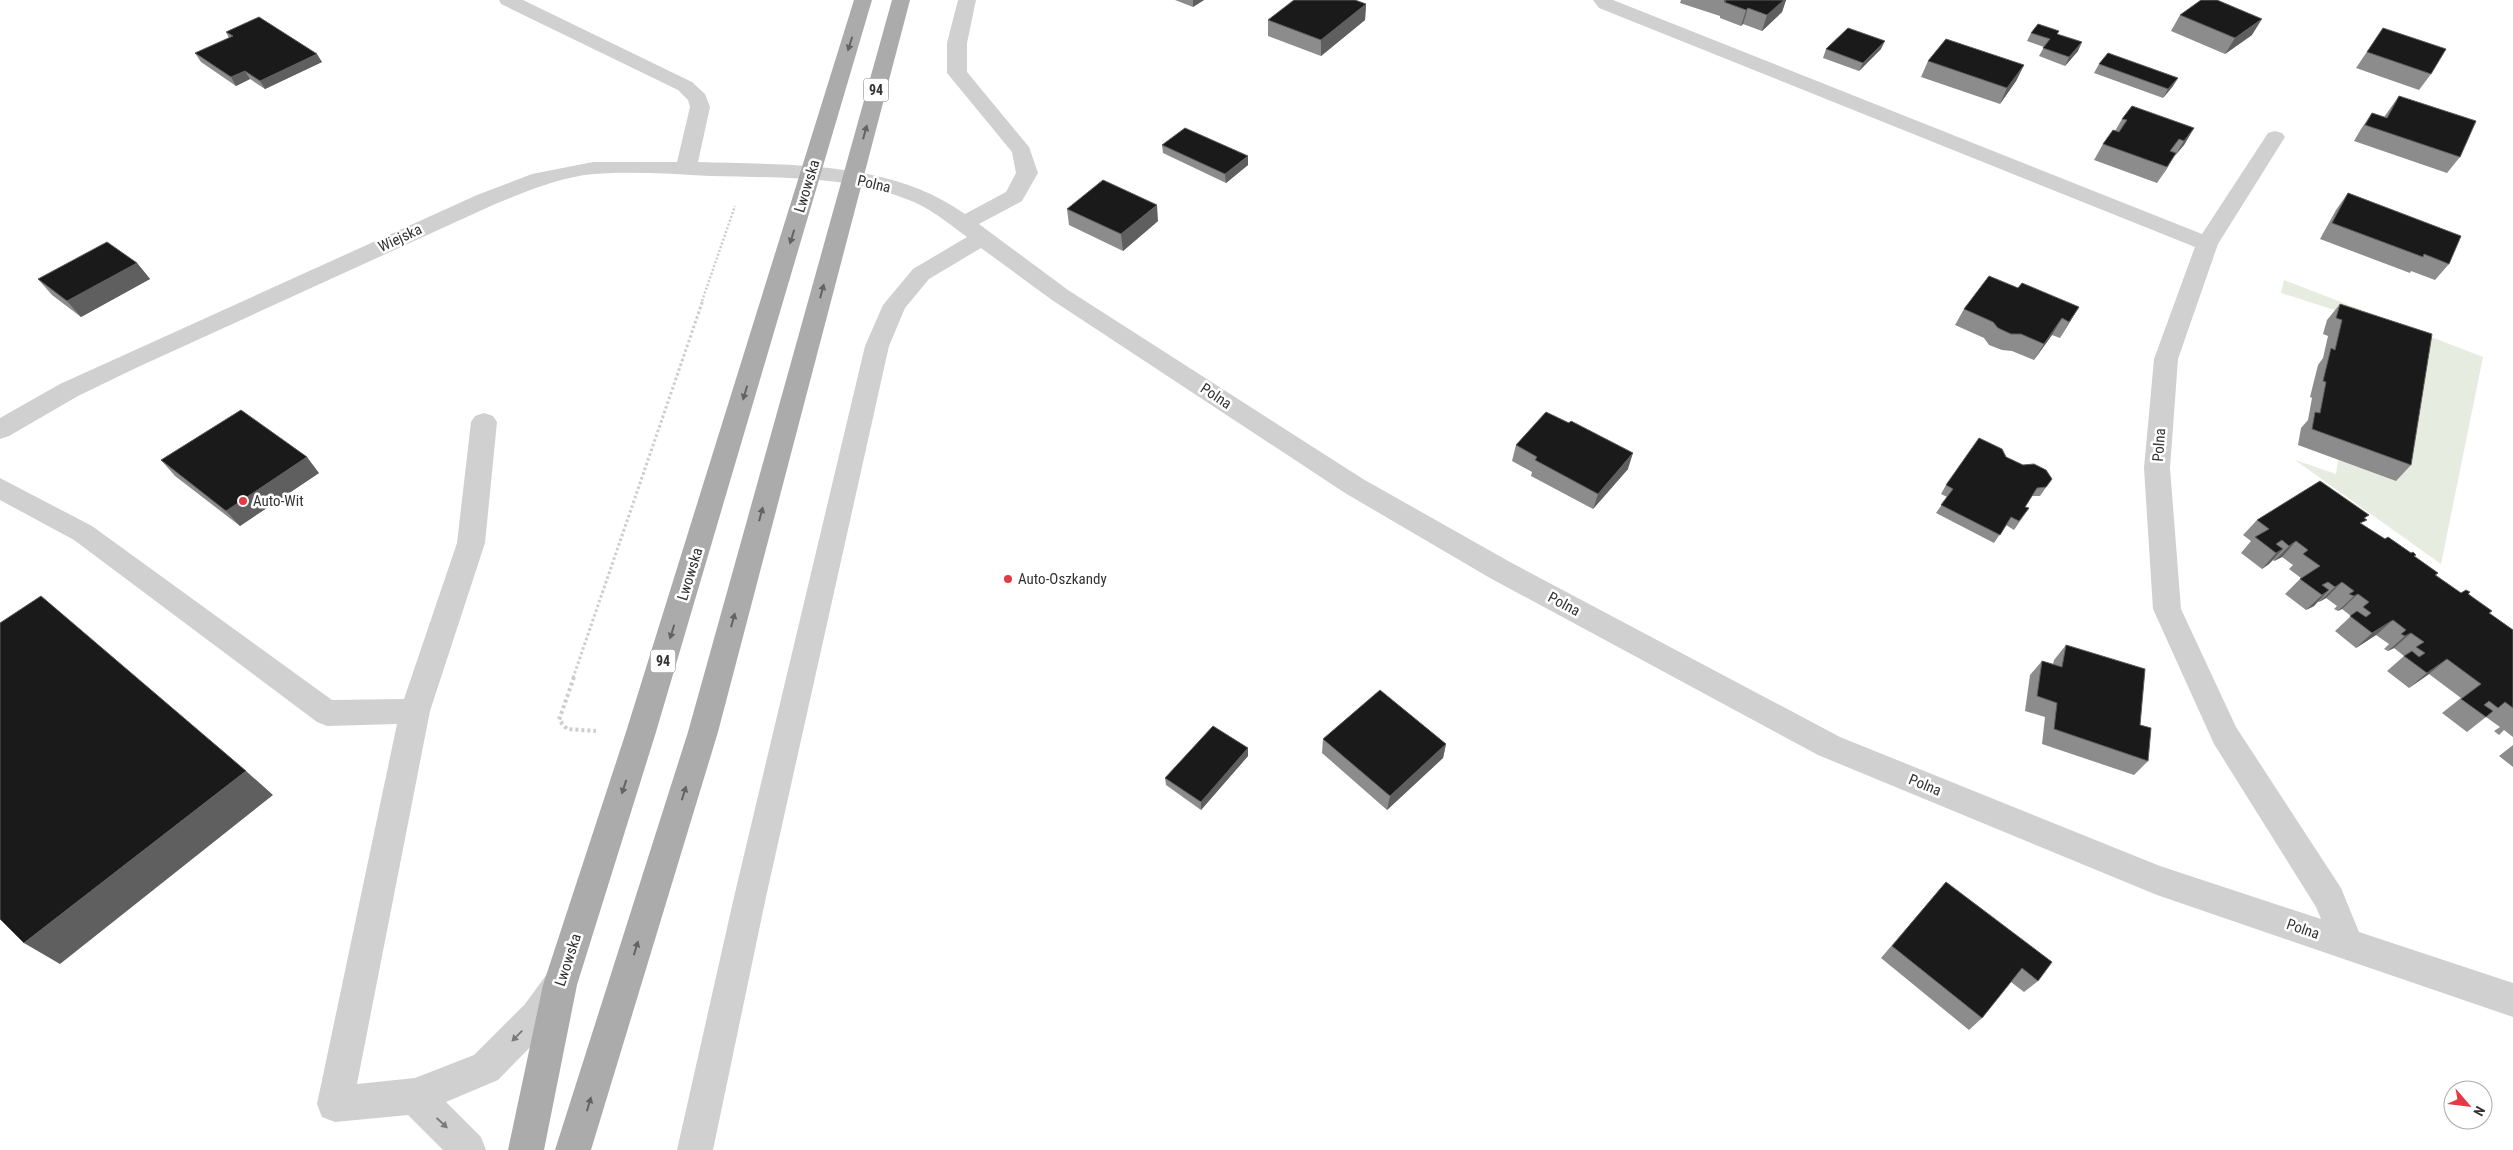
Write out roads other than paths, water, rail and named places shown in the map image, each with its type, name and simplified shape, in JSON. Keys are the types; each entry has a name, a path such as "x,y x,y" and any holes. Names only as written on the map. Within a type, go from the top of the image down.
{"main road":[{"name":"Lwowska","path":"526,1150 560,985 820,175 863,0"},
{"name":"94","path":"573,1150 702,732 901,0"}],"street":[{"path":"508,0 685,86 698,98 700,107 686,168"},
{"path":"694,1150 877,346 895,305 921,274 1014,196 1027,173 1022,151 957,72 957,43 967,0"},
{"path":"1602,0 1606,4 2207,244"},
{"name":"Polna","path":"2275,137 2207,244 2164,367 2157,468 2167,609 2225,735 2329,900 2347,944"},
{"name":"Wiejska","path":"0,430 69,390 129,361 485,200 540,179 593,168 686,168 820,175"},
{"name":"Polna","path":"820,175 852,179 914,194 941,207 1060,295 1354,486 1500,570 1829,746 2157,880 2513,1000"},
{"path":"484,422 471,543 415,711 336,1104 414,1096 486,1068 537,1016 560,985"},
{"path":"0,488 83,533 327,713 415,711"},
{"path":"414,1096 468,1150"}],"place":[{"name":"Auto-Wit","path":"243,501"},
{"name":"Auto-Oszkandy","path":"1008,579"}]}
